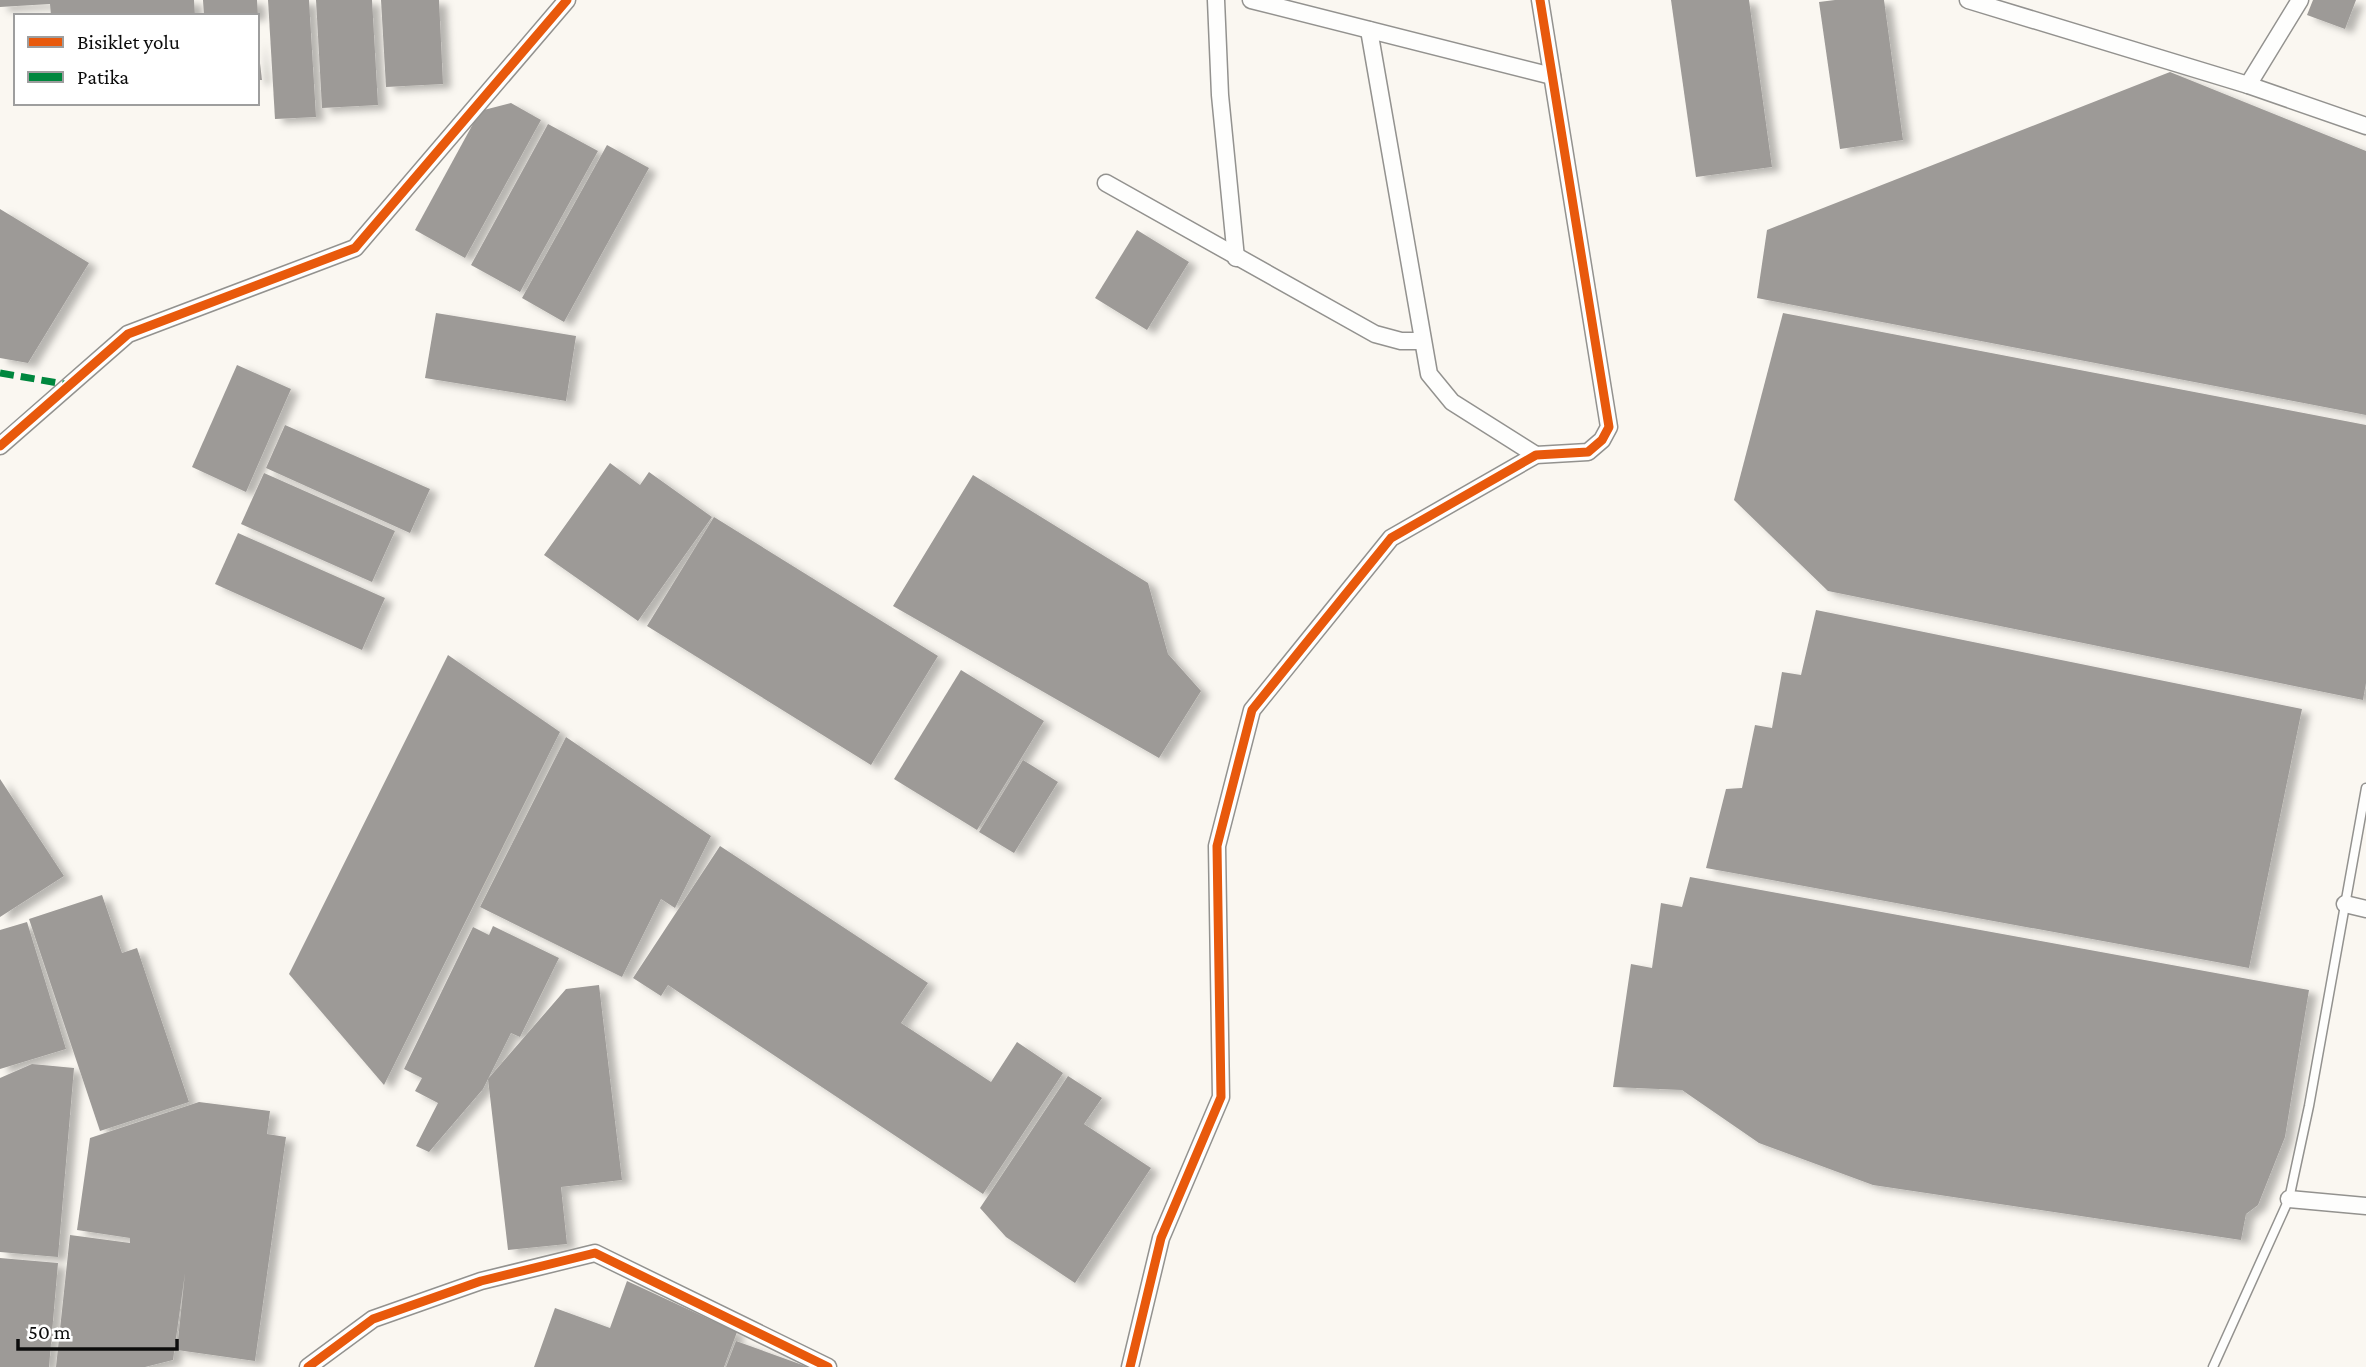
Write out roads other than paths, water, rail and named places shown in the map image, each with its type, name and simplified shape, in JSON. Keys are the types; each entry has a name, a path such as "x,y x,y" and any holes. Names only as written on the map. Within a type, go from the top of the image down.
{"street":[{"path":"0,446 128,334 355,248 568,0"},
{"path":"1216,0 1220,94 1236,258"},
{"path":"1251,0 1552,76"},
{"path":"1130,1367 1161,1238 1221,1097 1217,846 1252,710 1391,538 1536,455 1588,452 1602,440 1609,428 1540,0"},
{"path":"1968,0 2248,85 2366,126"},
{"path":"2248,85 2300,0"},
{"path":"1369,30 1421,341 1429,374 1443,394 1536,455"},
{"path":"1106,183 1375,334 1401,341 1421,341"},
{"path":"2345,904 2366,909"},
{"path":"2289,1199 2366,1206"},
{"path":"308,1367 373,1319 481,1281 595,1253 828,1367"}],"lane":[{"path":"2213,1367 2289,1199 2309,1105 2366,788"}]}
